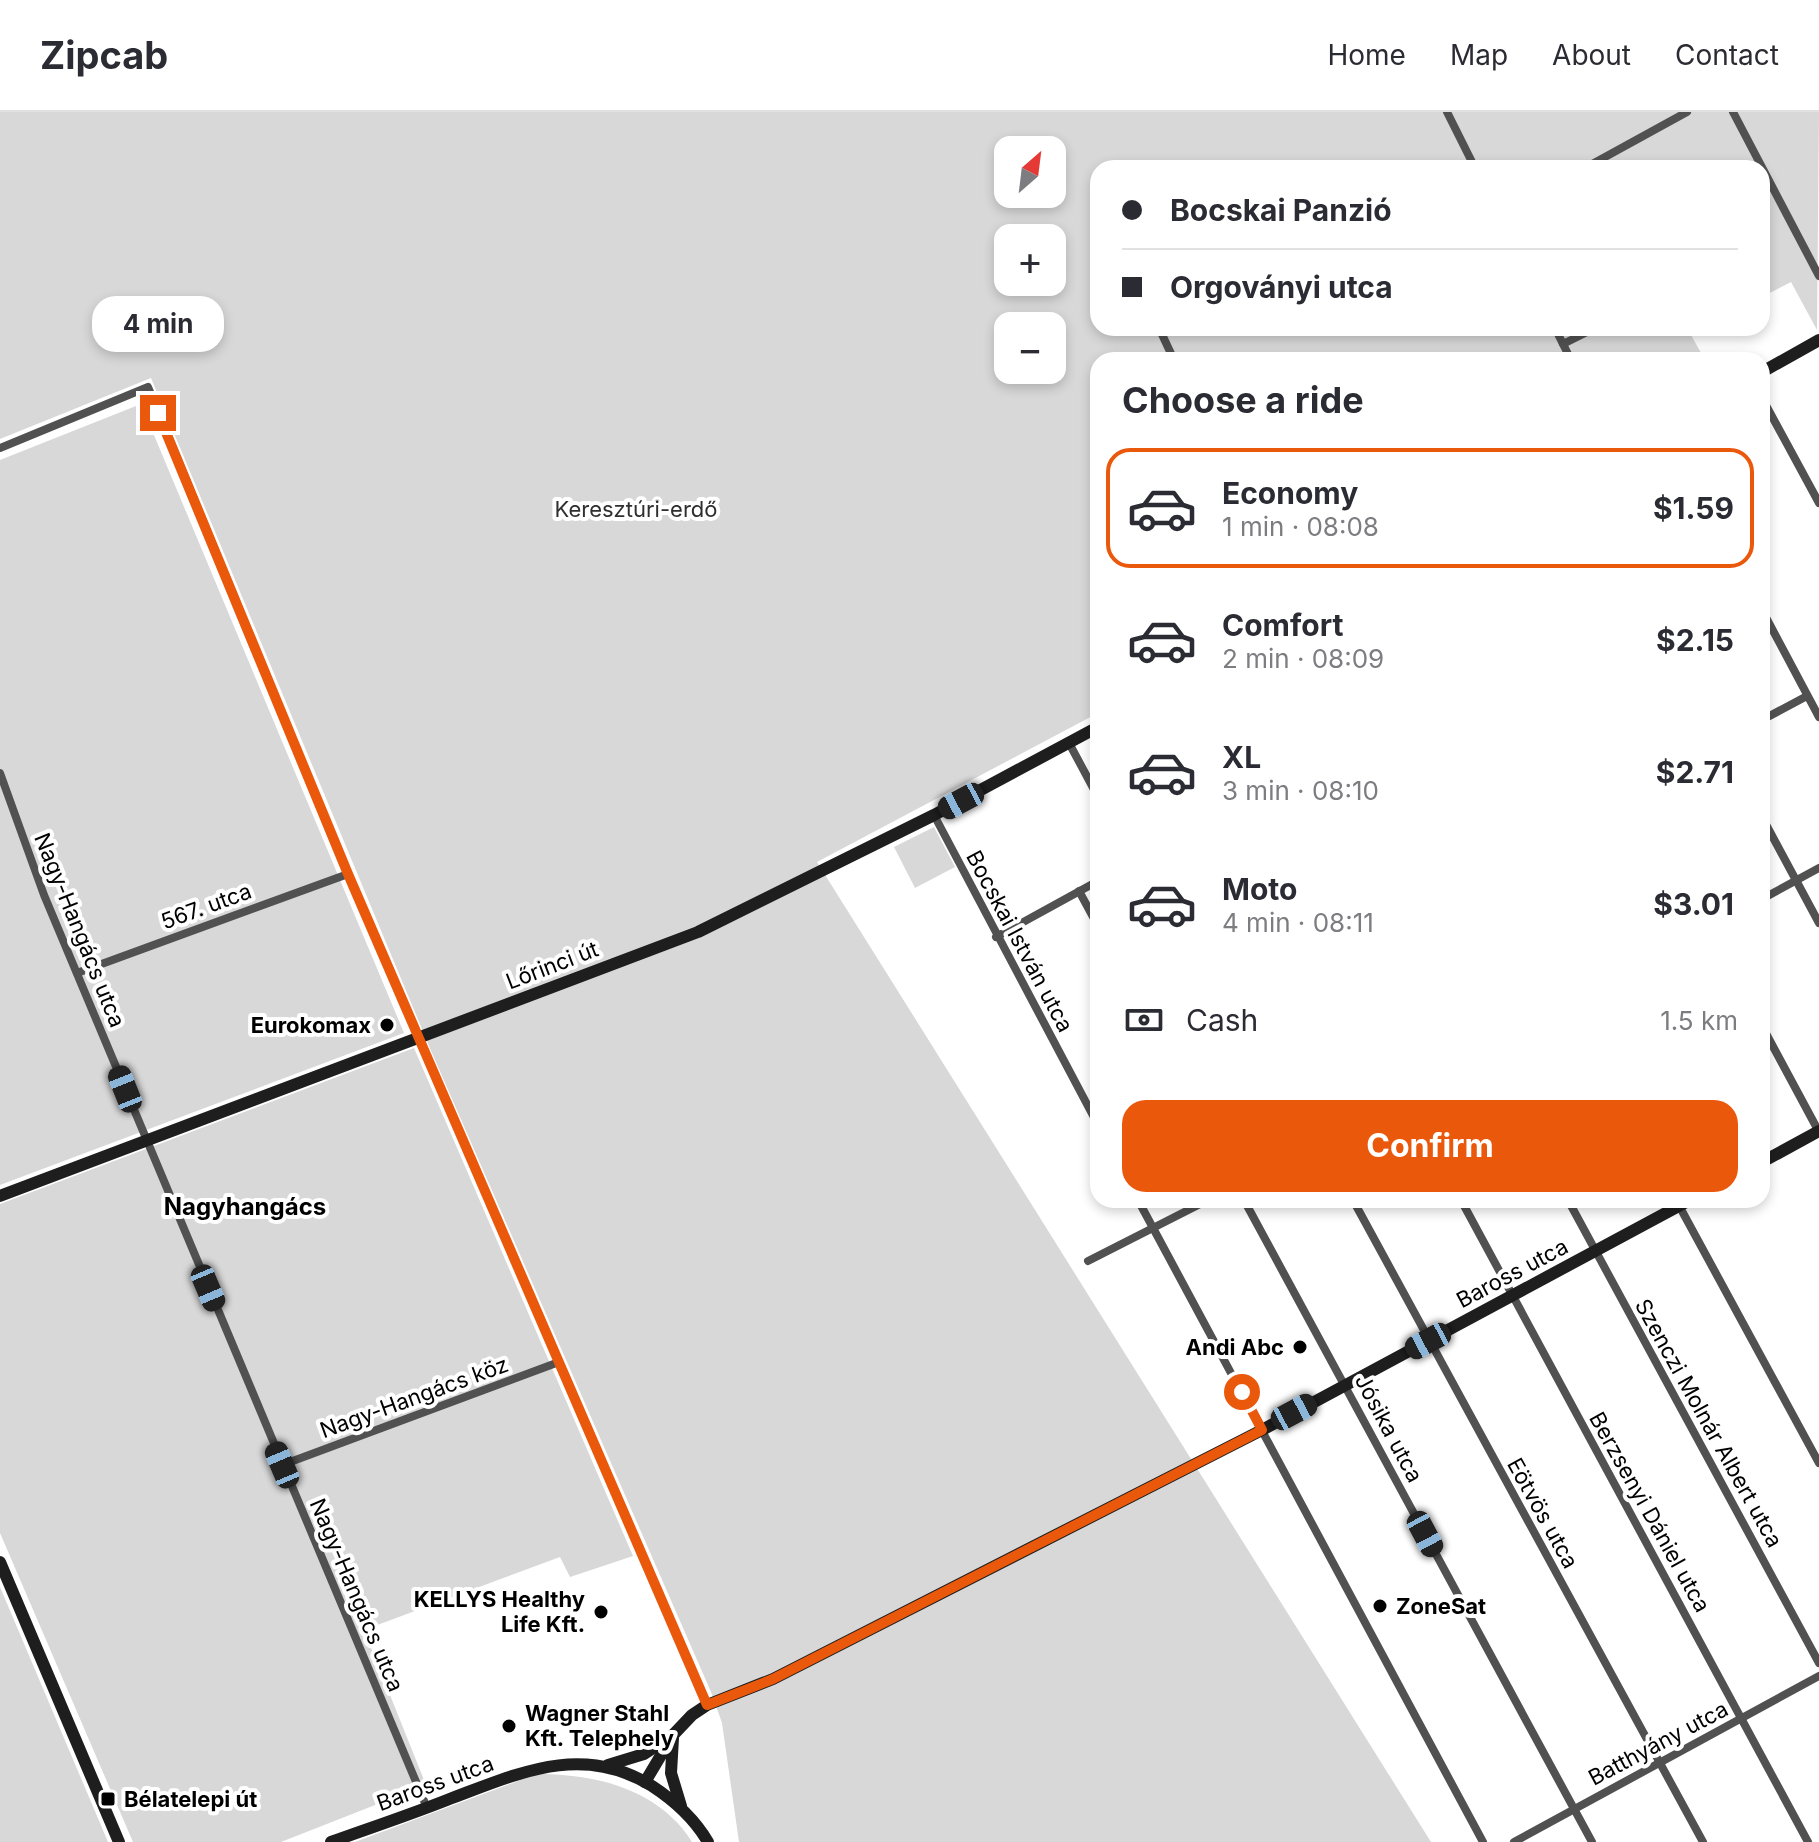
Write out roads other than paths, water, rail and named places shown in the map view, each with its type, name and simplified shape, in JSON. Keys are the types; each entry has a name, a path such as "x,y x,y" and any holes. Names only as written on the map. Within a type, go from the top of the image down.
{"street":[{"path":"1447,112 1471,160"},
{"path":"1600,160 1687,112"},
{"path":"1733,112 1758,160"},
{"path":"1770,183 1819,276"},
{"path":"1559,336 1567,352"},
{"path":"1563,344 1579,336"},
{"path":"1770,368 1819,340"},
{"path":"0,448 148,387 348,874 707,1705"},
{"path":"1770,413 1819,503"},
{"path":"1770,625 1819,717"},
{"path":"1770,715 1807,696"},
{"name":"Lőrinci út","path":"0,1196 698,932 934,815 1090,731"},
{"path":"1069,743 1090,782"},
{"name":"Nagy-Hangács utca","path":"0,773 44,895 427,1808"},
{"name":"Bocskai István utca","path":"934,815 1090,1110"},
{"path":"1770,832 1819,923"},
{"path":"1770,895 1819,868"},
{"name":"567. utca","path":"77,973 348,874"},
{"path":"996,937 1090,885"},
{"path":"1079,891 1090,911"},
{"path":"1770,1041 1819,1131 1770,1158"},
{"path":"1142,1208 1483,1842"},
{"path":"1088,1261 1192,1208"},
{"name":"Jósika utca","path":"1248,1208 1592,1842"},
{"name":"Eötvös utca","path":"1357,1208 1703,1842"},
{"name":"Berzsenyi Dániel utca","path":"1465,1208 1808,1842"},
{"name":"Szenczi Molnár Albert utca","path":"1572,1208 1819,1663"},
{"name":"Baross utca","path":"331,1842 527,1771 571,1763 620,1770 645,1782 673,1735 707,1705 773,1679 1262,1430 1671,1208"},
{"path":"1685,1208 1819,1463"},
{"name":"Nagy-Hangács köz","path":"282,1465 559,1362"},
{"path":"0,1562 119,1842"},
{"name":"Batthyány utca","path":"1514,1842 1819,1676"},
{"path":"673,1735 671,1773 682,1808"},
{"name":"Baross utca","path":"601,1766 628,1761 673,1735"},
{"path":"645,1782 682,1808 708,1842"}],"place":[{"name":"Eurokomax","path":"387,1025"},
{"name":"Andi Abc","path":"1300,1347"},
{"name":"ZoneSat","path":"1380,1606"},
{"name":"KELLYS Healthy Life Kft.","path":"601,1612"},
{"name":"Wagner Stahl Kft. Telephely","path":"509,1726"},
{"name":"Bélatelepi út","path":"108,1799"}],"district":[{"name":"Nagyhangács","path":"245,1207"}],"park label":[{"name":"Keresztúri-erdő","path":"636,509"}]}
